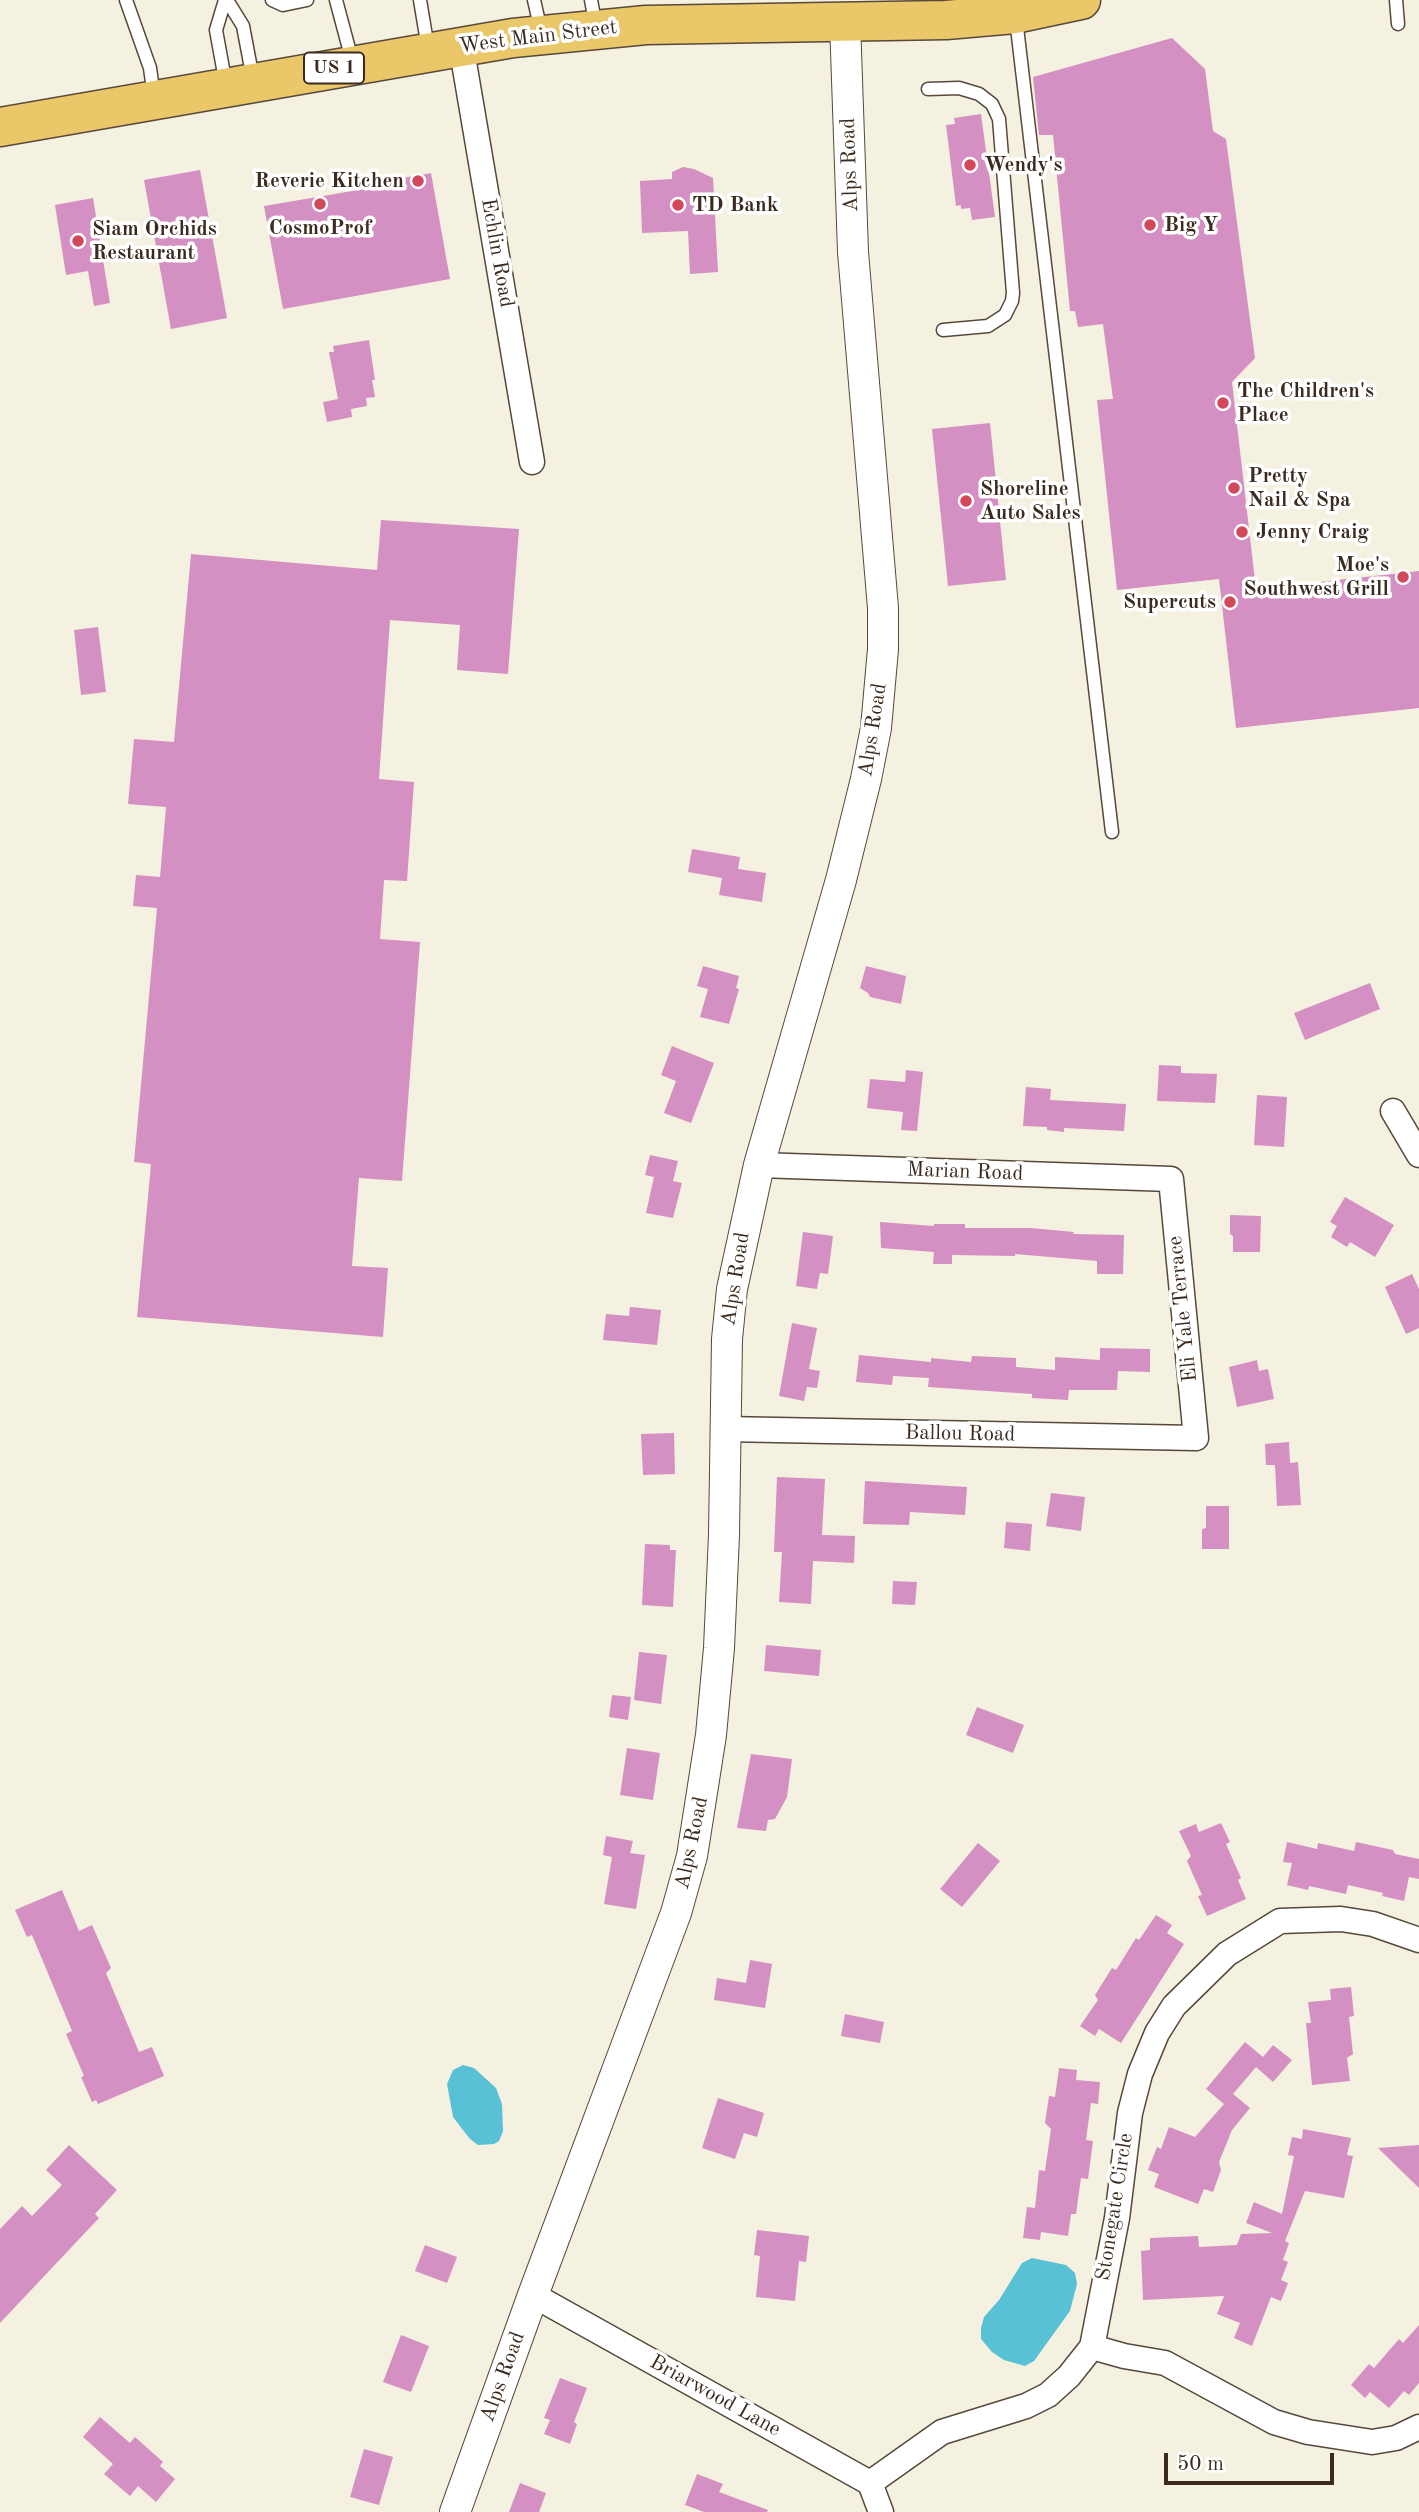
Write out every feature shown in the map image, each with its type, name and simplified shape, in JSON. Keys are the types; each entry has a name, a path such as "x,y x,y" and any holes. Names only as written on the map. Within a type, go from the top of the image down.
{"main road":[{"name":"West Main Street","path":"0,127 445,48 538,17 793,17 845,22 890,15 946,20 1015,14 1081,0"}],"street":[{"name":"Alps Road","path":"455,2512 676,1913 692,1856 711,1735 719,1648 727,1339 732,1289 759,1165 841,880 866,779 881,685 883,608 853,252 845,22"},
{"name":"Echlin Road","path":"445,48 532,461"},
{"path":"1393,1111 1419,1155"},
{"name":"Marian Road","path":"759,1165 1171,1179"},
{"name":"Eli Yale Terrace","path":"1171,1179 1196,1438"},
{"name":"Ballou Road","path":"724,1429 1196,1438"},
{"name":"Stonegate Circle","path":"1092,2347 1117,2218 1129,2113 1140,2074 1157,2033 1174,2006 1227,1954 1280,1921 1341,1919 1373,1924 1419,1940"},
{"name":"Briarwood Lane","path":"533,2295 870,2483"},
{"path":"881,2512 870,2483 942,2432 1026,2406 1048,2395 1069,2376 1092,2347 1124,2357 1165,2364 1274,2422 1308,2432 1372,2442 1396,2438 1419,2427"}],"lane":[{"path":"126,0 150,68 155,101"},
{"path":"226,0 216,30 240,85"},
{"path":"226,0 243,26 240,85"},
{"path":"272,0 283,5 307,0"},
{"path":"336,0 354,64"},
{"path":"420,0 445,48"},
{"path":"1396,0 1398,24"},
{"path":"1015,14 1112,832"},
{"path":"928,89 960,88 979,94 992,104 999,119 1013,293 1005,315 988,326 943,330"}],"water":[{"path":"463,2065 474,2068 496,2088 502,2104 503,2131 499,2141 494,2144 478,2145 453,2117 447,2084 453,2070"},
{"path":"1032,2258 1066,2265 1075,2273 1077,2284 1070,2311 1034,2361 1025,2366 1004,2360 992,2352 981,2339 981,2328 984,2317 999,2300 1022,2263"}],"building":[{"path":"1172,38 1205,69 1213,131 1226,139 1255,358 1232,382 1256,589 1419,571 1419,708 1236,728 1219,579 1117,590 1097,400 1113,399 1103,324 1078,327 1075,311 1070,311 1053,135 1039,135 1033,77"},
{"name":"Wendy's","path":"981,114 995,217 972,220 970,208 961,209 961,205 956,206 946,125 955,124 954,118"},
{"name":"TD Bank","path":"683,167 713,178 718,272 690,274 688,231 642,233 640,181 672,179 672,172"},
{"path":"200,170 227,318 171,329 144,180"},
{"path":"431,173 450,279 283,309 264,206 364,189 363,185"},
{"name":"Siam Orchids Restaurant","path":"93,198 110,303 94,306 88,271 66,275 55,205"},
{"path":"369,340 375,397 366,398 367,406 351,409 352,417 327,422 323,402 338,399 329,352 334,352 333,346"},
{"path":"990,423 1006,580 948,586 932,429"},
{"path":"381,520 519,529 508,674 457,670 460,625 390,620 379,779 414,782 407,881 384,880 380,939 420,942 402,1181 359,1178 352,1266 388,1268 383,1337 137,1317 151,1164 134,1162 157,908 133,906 136,875 160,877 166,807 128,804 134,739 174,742 191,554 377,570"},
{"path":"98,627 106,692 81,695 74,630"},
{"path":"692,849 740,857 738,869 766,873 762,902 719,895 722,878 688,872"},
{"path":"703,966 739,976 736,988 739,989 729,1024 700,1017 708,989 697,986"},
{"path":"866,966 906,976 901,1004 870,997 860,988"},
{"path":"1370,983 1380,1009 1305,1040 1294,1013"},
{"path":"672,1046 714,1063 691,1123 664,1113 676,1081 661,1075"},
{"path":"1159,1065 1181,1066 1181,1073 1217,1074 1215,1103 1157,1101"},
{"path":"906,1070 923,1072 917,1131 901,1130 903,1112 867,1108 870,1079 905,1082"},
{"path":"1026,1087 1051,1089 1050,1100 1126,1104 1124,1131 1064,1128 1064,1132 1047,1130 1047,1127 1023,1126"},
{"path":"1257,1095 1287,1097 1284,1147 1254,1145"},
{"path":"650,1155 678,1161 673,1181 682,1183 673,1218 646,1213 654,1177 645,1175"},
{"path":"1345,1197 1394,1225 1375,1257 1350,1242 1347,1247 1331,1237 1337,1226 1330,1222"},
{"path":"1230,1215 1261,1216 1260,1252 1233,1252"},
{"path":"880,1222 934,1226 965,1224 965,1228 1031,1228 1074,1232 1073,1234 1124,1235 1123,1274 1097,1274 1097,1261 1015,1254 952,1255 952,1264 933,1264 934,1252 881,1248"},
{"path":"803,1232 833,1236 828,1274 820,1273 817,1289 796,1286"},
{"path":"1412,1274 1419,1289 1419,1328 1406,1334 1385,1287"},
{"path":"630,1307 661,1310 657,1345 603,1340 606,1314 629,1316"},
{"path":"792,1323 817,1328 809,1369 820,1371 817,1388 807,1387 804,1401 779,1396"},
{"path":"1100,1348 1150,1349 1150,1372 1118,1371 1117,1390 1069,1390 1068,1400 1032,1398 1032,1394 928,1387 929,1378 893,1376 892,1385 856,1382 859,1355 931,1362 931,1358 971,1362 972,1356 1016,1358 1016,1367 1055,1370 1055,1357 1100,1360"},
{"path":"1257,1360 1259,1371 1268,1369 1274,1399 1237,1407 1229,1367"},
{"path":"674,1433 675,1474 643,1475 641,1434"},
{"path":"1289,1442 1290,1463 1298,1462 1301,1505 1277,1506 1275,1465 1266,1465 1265,1444"},
{"path":"777,1477 825,1479 822,1535 855,1536 854,1563 813,1561 811,1604 779,1602 782,1552 774,1552"},
{"path":"865,1481 967,1487 965,1515 910,1512 909,1525 863,1524"},
{"path":"1051,1493 1085,1497 1081,1531 1046,1526"},
{"path":"1206,1506 1229,1506 1229,1549 1202,1549"},
{"path":"1006,1522 1032,1524 1030,1551 1004,1548"},
{"path":"645,1544 670,1545 670,1550 676,1550 673,1607 642,1605"},
{"path":"893,1581 917,1582 915,1605 892,1604"},
{"path":"766,1645 821,1650 819,1676 764,1671"},
{"path":"639,1652 667,1655 661,1704 634,1700"},
{"path":"612,1695 631,1697 628,1720 609,1717"},
{"path":"977,1707 1024,1725 1013,1753 966,1735"},
{"path":"627,1748 660,1753 653,1800 620,1795"},
{"path":"751,1754 792,1759 787,1797 775,1819 768,1820 766,1831 737,1828"},
{"path":"1221,1823 1230,1842 1226,1844 1241,1878 1238,1880 1246,1899 1207,1916 1198,1896 1202,1895 1187,1861 1191,1856 1179,1831 1196,1824 1199,1832"},
{"path":"606,1836 633,1841 630,1853 645,1855 636,1909 604,1904 612,1857 603,1855"},
{"path":"1287,1842 1317,1849 1318,1843 1354,1851 1356,1842 1393,1850 1395,1854 1419,1859 1419,1879 1409,1877 1404,1901 1348,1885 1346,1894 1309,1886 1308,1890 1287,1885 1292,1863 1283,1862"},
{"path":"978,1843 1000,1861 962,1907 940,1889"},
{"path":"62,1890 79,1931 92,1925 111,1968 106,1973 139,2052 152,2047 164,2076 98,2104 96,2100 92,2102 81,2077 84,2076 66,2034 72,2031 32,1935 27,1937 15,1910"},
{"path":"1156,1915 1172,1925 1167,1933 1184,1944 1121,2043 1099,2029 1095,2036 1080,2026 1098,2000 1095,1995 1112,1968 1116,1970 1136,1938 1139,1940"},
{"path":"750,1960 772,1964 765,2008 714,2000 717,1978 746,1983"},
{"path":"1351,1987 1354,2016 1349,2017 1353,2054 1347,2058 1350,2081 1312,2085 1306,2023 1311,2023 1308,2002 1331,2000 1330,1989"},
{"path":"845,2014 884,2022 880,2043 841,2036"},
{"path":"1245,2042 1263,2057 1273,2045 1292,2060 1273,2082 1256,2067 1233,2094 1250,2108 1232,2130 1219,2162 1221,2170 1213,2192 1204,2189 1198,2204 1154,2187 1159,2174 1148,2170 1157,2147 1161,2149 1169,2127 1195,2137 1224,2104 1206,2089"},
{"path":"1059,2068 1077,2070 1076,2080 1100,2082 1098,2104 1091,2103 1086,2140 1093,2141 1088,2179 1081,2178 1076,2214 1071,2214 1068,2236 1041,2232 1040,2240 1023,2238 1027,2207 1035,2208 1039,2170 1045,2171 1051,2129 1045,2123 1049,2096 1055,2097"},
{"path":"718,2098 764,2113 757,2137 744,2133 735,2159 702,2148"},
{"path":"1303,2129 1351,2138 1347,2155 1353,2156 1344,2198 1305,2191 1285,2241 1289,2243 1283,2260 1288,2262 1281,2280 1288,2283 1281,2301 1271,2297 1252,2346 1234,2338 1240,2323 1217,2314 1224,2296 1143,2300 1141,2251 1150,2250 1150,2238 1198,2236 1199,2247 1237,2245 1241,2234 1272,2233 1246,2223 1254,2202 1282,2214 1294,2156 1288,2155 1292,2137 1302,2139"},
{"path":"69,2145 117,2190 95,2214 99,2218 0,2323 0,2229 22,2206 32,2216 62,2185 46,2170"},
{"path":"1419,2145 1419,2188 1378,2148"},
{"path":"757,2230 809,2236 806,2262 799,2261 795,2301 756,2297 760,2256 754,2255"},
{"path":"425,2245 457,2257 447,2283 415,2271"},
{"path":"1419,2325 1419,2383 1409,2395 1404,2391 1389,2408 1370,2392 1365,2398 1351,2385 1369,2364 1374,2368 1399,2339 1403,2343"},
{"path":"401,2335 429,2346 411,2392 383,2382"},
{"path":"560,2378 587,2388 574,2422 577,2424 570,2444 544,2434 550,2420 544,2418"},
{"path":"100,2417 130,2443 135,2437 163,2462 160,2466 175,2479 156,2502 138,2486 130,2496 104,2474 113,2464 83,2437"},
{"path":"364,2449 393,2457 379,2505 350,2497"},
{"path":"697,2474 723,2484 719,2492 768,2510 767,2512 704,2512 685,2505"},
{"path":"520,2483 546,2493 539,2512 509,2512"}],"place":[{"name":"Wendy's","path":"970,165"},
{"name":"Reverie Kitchen","path":"418,181"},
{"name":"CosmoProf","path":"320,204"},
{"name":"TD Bank","path":"678,205"},
{"name":"Big Y","path":"1150,225"},
{"name":"Siam Orchids Restaurant","path":"78,241"},
{"name":"The Children's Place","path":"1223,403"},
{"name":"Pretty Nail & Spa","path":"1234,488"},
{"name":"Shoreline Auto Sales","path":"966,501"},
{"name":"Jenny Craig","path":"1242,532"},
{"name":"Moe's Southwest Grill","path":"1403,577"},
{"name":"Supercuts","path":"1230,602"}]}
